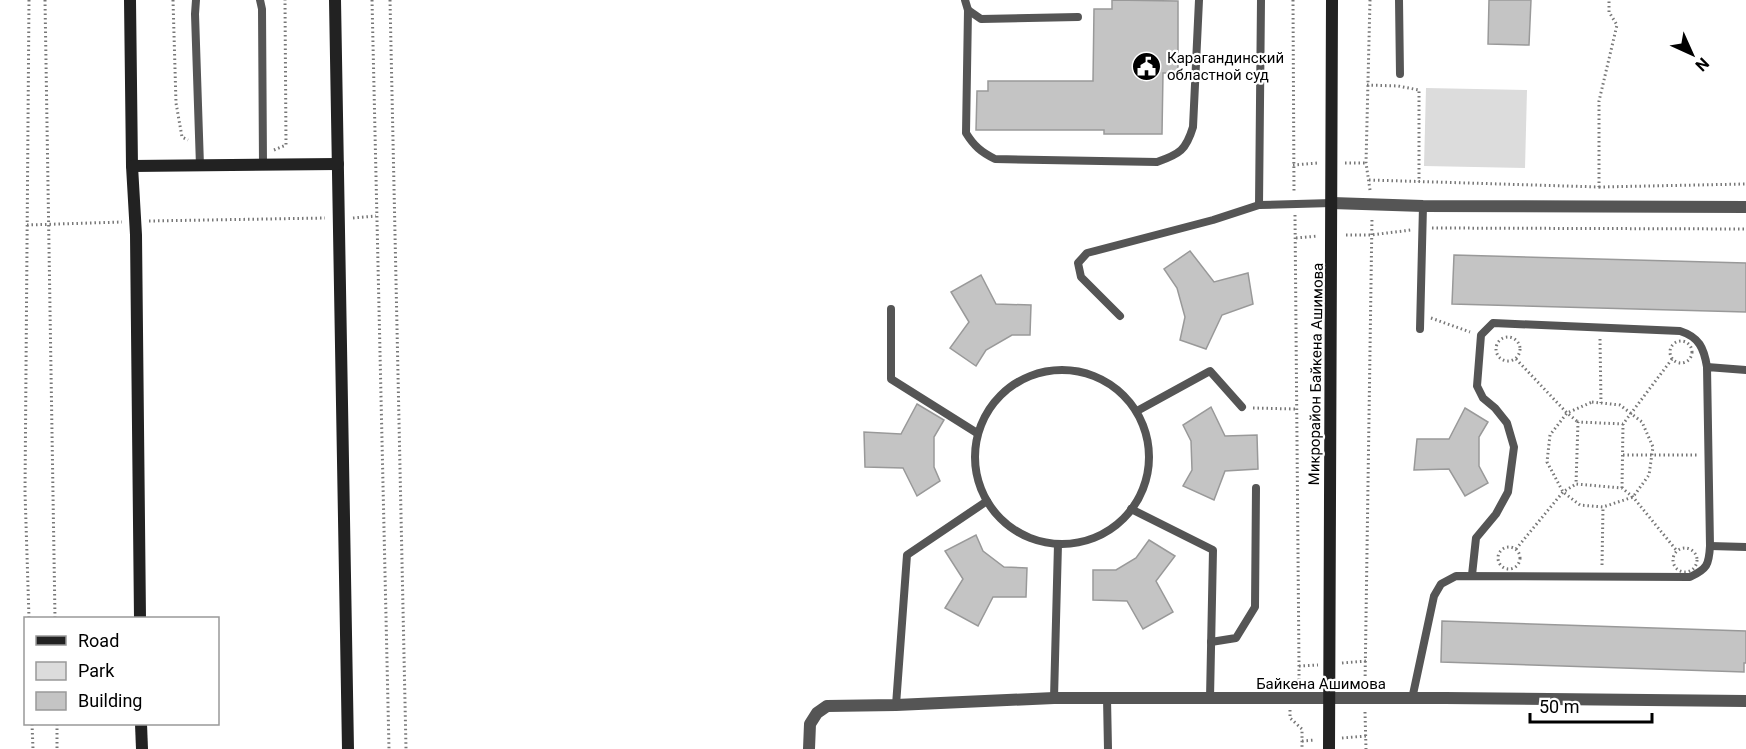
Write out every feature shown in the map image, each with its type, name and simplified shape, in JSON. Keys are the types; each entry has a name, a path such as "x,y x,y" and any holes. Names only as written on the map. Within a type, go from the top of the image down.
{"main road":[{"path":"130,0 140,617"},
{"path":"335,0 348,749"},
{"name":"Микрорайон Байкена Ашимова","path":"1329,749 1332,0"},
{"path":"132,166 200,166 263,160 338,164"},
{"path":"141,725 142,749"}],"street":[{"path":"1332,203 1423,206 1746,207"},
{"name":"Байкена Ашимова","path":"809,749 810,724 817,713 827,706 1054,698 1746,701"}],"lane":[{"path":"196,0 200,166"},
{"path":"260,0 262,9 263,160"},
{"path":"965,0 969,10 966,133 981,152 995,159 1158,162 1176,155 1187,144 1193,127 1199,0"},
{"path":"1259,205 1260,0"},
{"path":"1399,0 1400,74"},
{"path":"969,10 981,19 1078,17"},
{"path":"1120,316 1081,277 1078,263 1087,254 1213,220 1259,205 1332,203"},
{"path":"1420,329 1423,206"},
{"path":"891,309 891,379 977,433"},
{"path":"1412,699 1434,596 1441,584 1456,576 1690,577 1704,571 1709,560 1710,546 1707,367 1704,352 1693,335 1680,331 1493,322 1481,335 1477,386 1483,398 1507,423 1514,447 1508,492 1496,514 1476,538 1472,575"},
{"path":"1707,367 1746,370"},
{"path":"1064,369 1092,375 1117,389 1137,411 1147,437 1149,466 1141,494 1125,518 1102,535 1074,544 1045,543 1018,533 996,515 980,490 974,462 977,433 989,407 1010,386 1035,373 1064,369"},
{"path":"1137,411 1210,371 1242,407"},
{"path":"1211,642 1236,638 1255,606 1256,488"},
{"path":"896,705 907,555 987,501"},
{"path":"1131,509 1213,550 1209,698"},
{"path":"1054,698 1058,544"},
{"path":"1710,546 1746,547"},
{"path":"1107,698 1108,749"}],"path":[{"path":"29,0 25,492 29,617"},
{"path":"45,0 55,617"},
{"path":"173,0 176,103 182,136 199,147"},
{"path":"263,160 286,145 285,0"},
{"path":"372,0 389,749"},
{"path":"390,0 406,749"},
{"path":"1293,0 1299,680 1290,699 1290,718 1302,729 1302,749"},
{"path":"1366,749 1372,204 1366,163 1370,0"},
{"path":"1599,187 1599,101 1617,25 1609,12 1609,0"},
{"path":"1367,85 1398,86 1419,90 1419,182"},
{"path":"1369,180 1599,187 1746,184"},
{"path":"27,225 377,216"},
{"path":"1371,235 1423,228 1746,229"},
{"path":"1420,314 1481,335"},
{"path":"1600,328 1601,403"},
{"path":"1507,337 1518,341 1521,347 1516,359 1510,362 1498,357 1496,351 1500,339 1507,337"},
{"path":"1686,341 1690,345 1692,356 1688,361 1677,363 1672,359 1670,353 1674,342 1686,341"},
{"path":"1516,359 1578,422 1623,424"},
{"path":"1622,488 1623,424 1672,359"},
{"path":"1592,402 1601,403 1620,405 1642,422 1653,447 1649,475 1633,497 1604,507 1580,504 1563,492 1547,462 1550,435 1567,413 1592,402"},
{"path":"1242,407 1295,409"},
{"path":"1576,484 1578,422"},
{"path":"1623,455 1708,455"},
{"path":"1516,549 1563,492 1576,484 1622,488 1633,497 1677,551"},
{"path":"1602,577 1604,507"},
{"path":"1507,546 1516,549 1521,556 1516,567 1505,569 1500,565 1498,554 1507,546"},
{"path":"1683,548 1694,553 1696,565 1692,570 1680,571 1675,567 1673,562 1677,551 1683,548"},
{"path":"32,725 33,749"},
{"path":"57,725 57,749"}],"green space":[{"path":"1426,88 1527,90 1525,168 1424,166"}],"building":[{"name":"Карагандинский областной суд","path":"1112,0 1178,1 1178,73 1163,73 1162,134 1104,134 1104,130 976,130 977,91 988,91 988,81 1093,81 1094,9 1112,9"},
{"path":"1489,0 1531,0 1529,45 1488,44"},
{"path":"1190,251 1214,282 1248,273 1253,304 1222,315 1206,349 1180,340 1185,317 1177,288 1164,269"},
{"path":"1454,255 1746,263 1746,312 1452,304"},
{"path":"981,275 996,304 1031,305 1030,335 1012,335 986,350 976,366 950,348 969,322 951,292"},
{"path":"917,404 944,420 934,437 934,467 940,481 917,496 903,468 865,467 864,432 901,434"},
{"path":"1211,407 1225,436 1257,435 1258,469 1225,471 1214,500 1183,486 1192,470 1191,441 1183,425"},
{"path":"1465,408 1488,422 1479,437 1479,466 1488,483 1465,496 1449,469 1414,470 1417,439 1449,439"},
{"path":"976,535 983,551 1004,567 1027,568 1026,597 993,597 978,626 945,608 963,579 945,551"},
{"path":"1149,540 1175,556 1156,581 1173,612 1143,629 1127,601 1093,600 1093,570 1116,570 1136,558"},
{"path":"1442,621 1746,631 1746,663 1744,663 1744,672 1441,662"}],"place":[{"name":"Карагандинский областной суд","path":"1146,67"}]}
